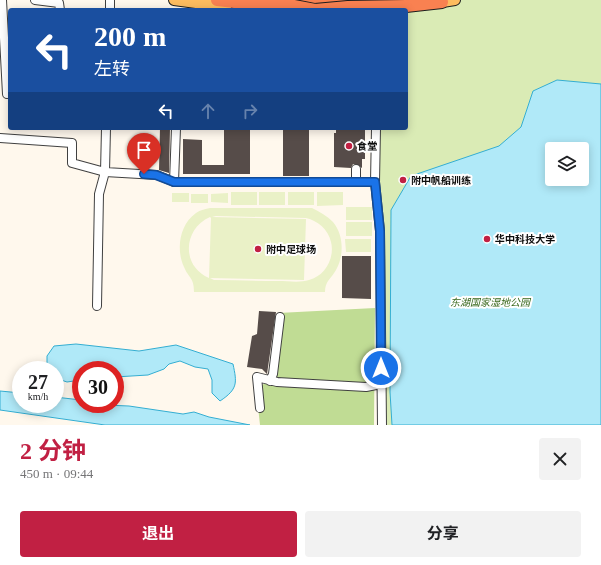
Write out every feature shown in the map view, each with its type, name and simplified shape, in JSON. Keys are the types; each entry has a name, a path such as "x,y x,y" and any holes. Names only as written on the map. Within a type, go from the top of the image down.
{"highway":[{"path":"217,0 252,4 288,5 346,0"},
{"path":"245,0 303,0"},
{"path":"337,8 406,6 442,2"},
{"path":"288,5 304,8"}],"main road":[{"path":"174,0 237,8"},
{"path":"408,8 454,0"}],"street":[{"path":"2,0 5,32 6,94"},
{"path":"35,0 59,3 60,8"},
{"path":"97,306 99,194 105,172 106,130"},
{"path":"174,182 176,130"},
{"path":"376,130 375,182 380,231 382,425"},
{"path":"0,138 72,143 72,163 105,172 156,175 174,182 375,182"},
{"path":"356,169 356,182"},
{"path":"270,381 273,374 280,317"},
{"path":"260,408 257,377 277,382 366,387 381,384"}],"green space":[{"name":"东湖国家湿地公园","path":"384,0 601,0 601,425 382,425 377,130 408,130 408,8 381,8"},
{"path":"231,192 257,192 257,205 231,205"},
{"path":"259,192 285,192 285,205 259,205"},
{"path":"288,192 314,192 314,205 288,205"},
{"path":"317,192 343,192 343,205 317,206"},
{"path":"172,193 189,193 189,202 172,202"},
{"path":"228,193 228,203 211,202 211,194"},
{"path":"191,194 208,194 208,203 191,203"},
{"path":"346,207 372,207 372,220 346,220"},
{"path":"210,208 312,208 326,216 337,227 342,246 339,264 327,283 325,292 194,292 192,281 186,271 180,253 181,238 190,218 201,210","holes":["210,217 211,218 209,278 200,272 194,265 190,257 189,248 190,238 195,230 201,223","212,217 310,219 322,226 330,237 332,254 328,266 320,275 305,281 214,280 210,278 304,280 306,219"]},
{"path":"346,222 372,222 372,236 346,236"},
{"path":"345,239 371,239 371,252 346,252"},
{"path":"375,308 374,425 260,425 256,388 268,382 278,313"}],"water":[{"name":"东湖国家湿地公园","path":"557,80 601,84 601,425 392,425 390,392 391,210 411,176 499,146 521,127 533,91"},
{"path":"76,344 139,351 176,345 233,364 235,385 230,393 220,401 212,393 212,380 208,369 195,367 180,361 169,364 164,369 148,375 124,376 124,361 72,361 72,381 67,382 64,381 64,361 47,361 47,356 54,346"},
{"path":"0,391 12,392 12,412 0,410"},
{"path":"64,398 72,399 72,413 124,413 124,406 129,406 183,414 194,412 209,417 250,425 105,425 21,413 64,413"}],"building":[{"path":"160,130 170,130 169,173 159,170"},
{"path":"224,130 250,130 250,174 183,174 183,139 202,140 202,165 224,165"},
{"path":"283,130 309,130 309,176 283,176"},
{"name":"食堂","path":"336,130 365,130 365,159 362,159 362,168 356,164 353,164 351,168 334,167 334,133 336,133"},
{"path":"342,256 371,256 371,299 342,298"},
{"path":"259,311 276,312 267,374 262,369 247,367 252,336 257,334"}],"place":[{"name":"食堂","path":"349,146"},
{"name":"附中帆船训练","path":"403,180"},
{"name":"华中科技大学","path":"487,239"},
{"name":"附中足球场","path":"258,249"}],"route":[{"path":"144,174 156,175 174,182 192,183 375,182 380,231 381,368"}]}
